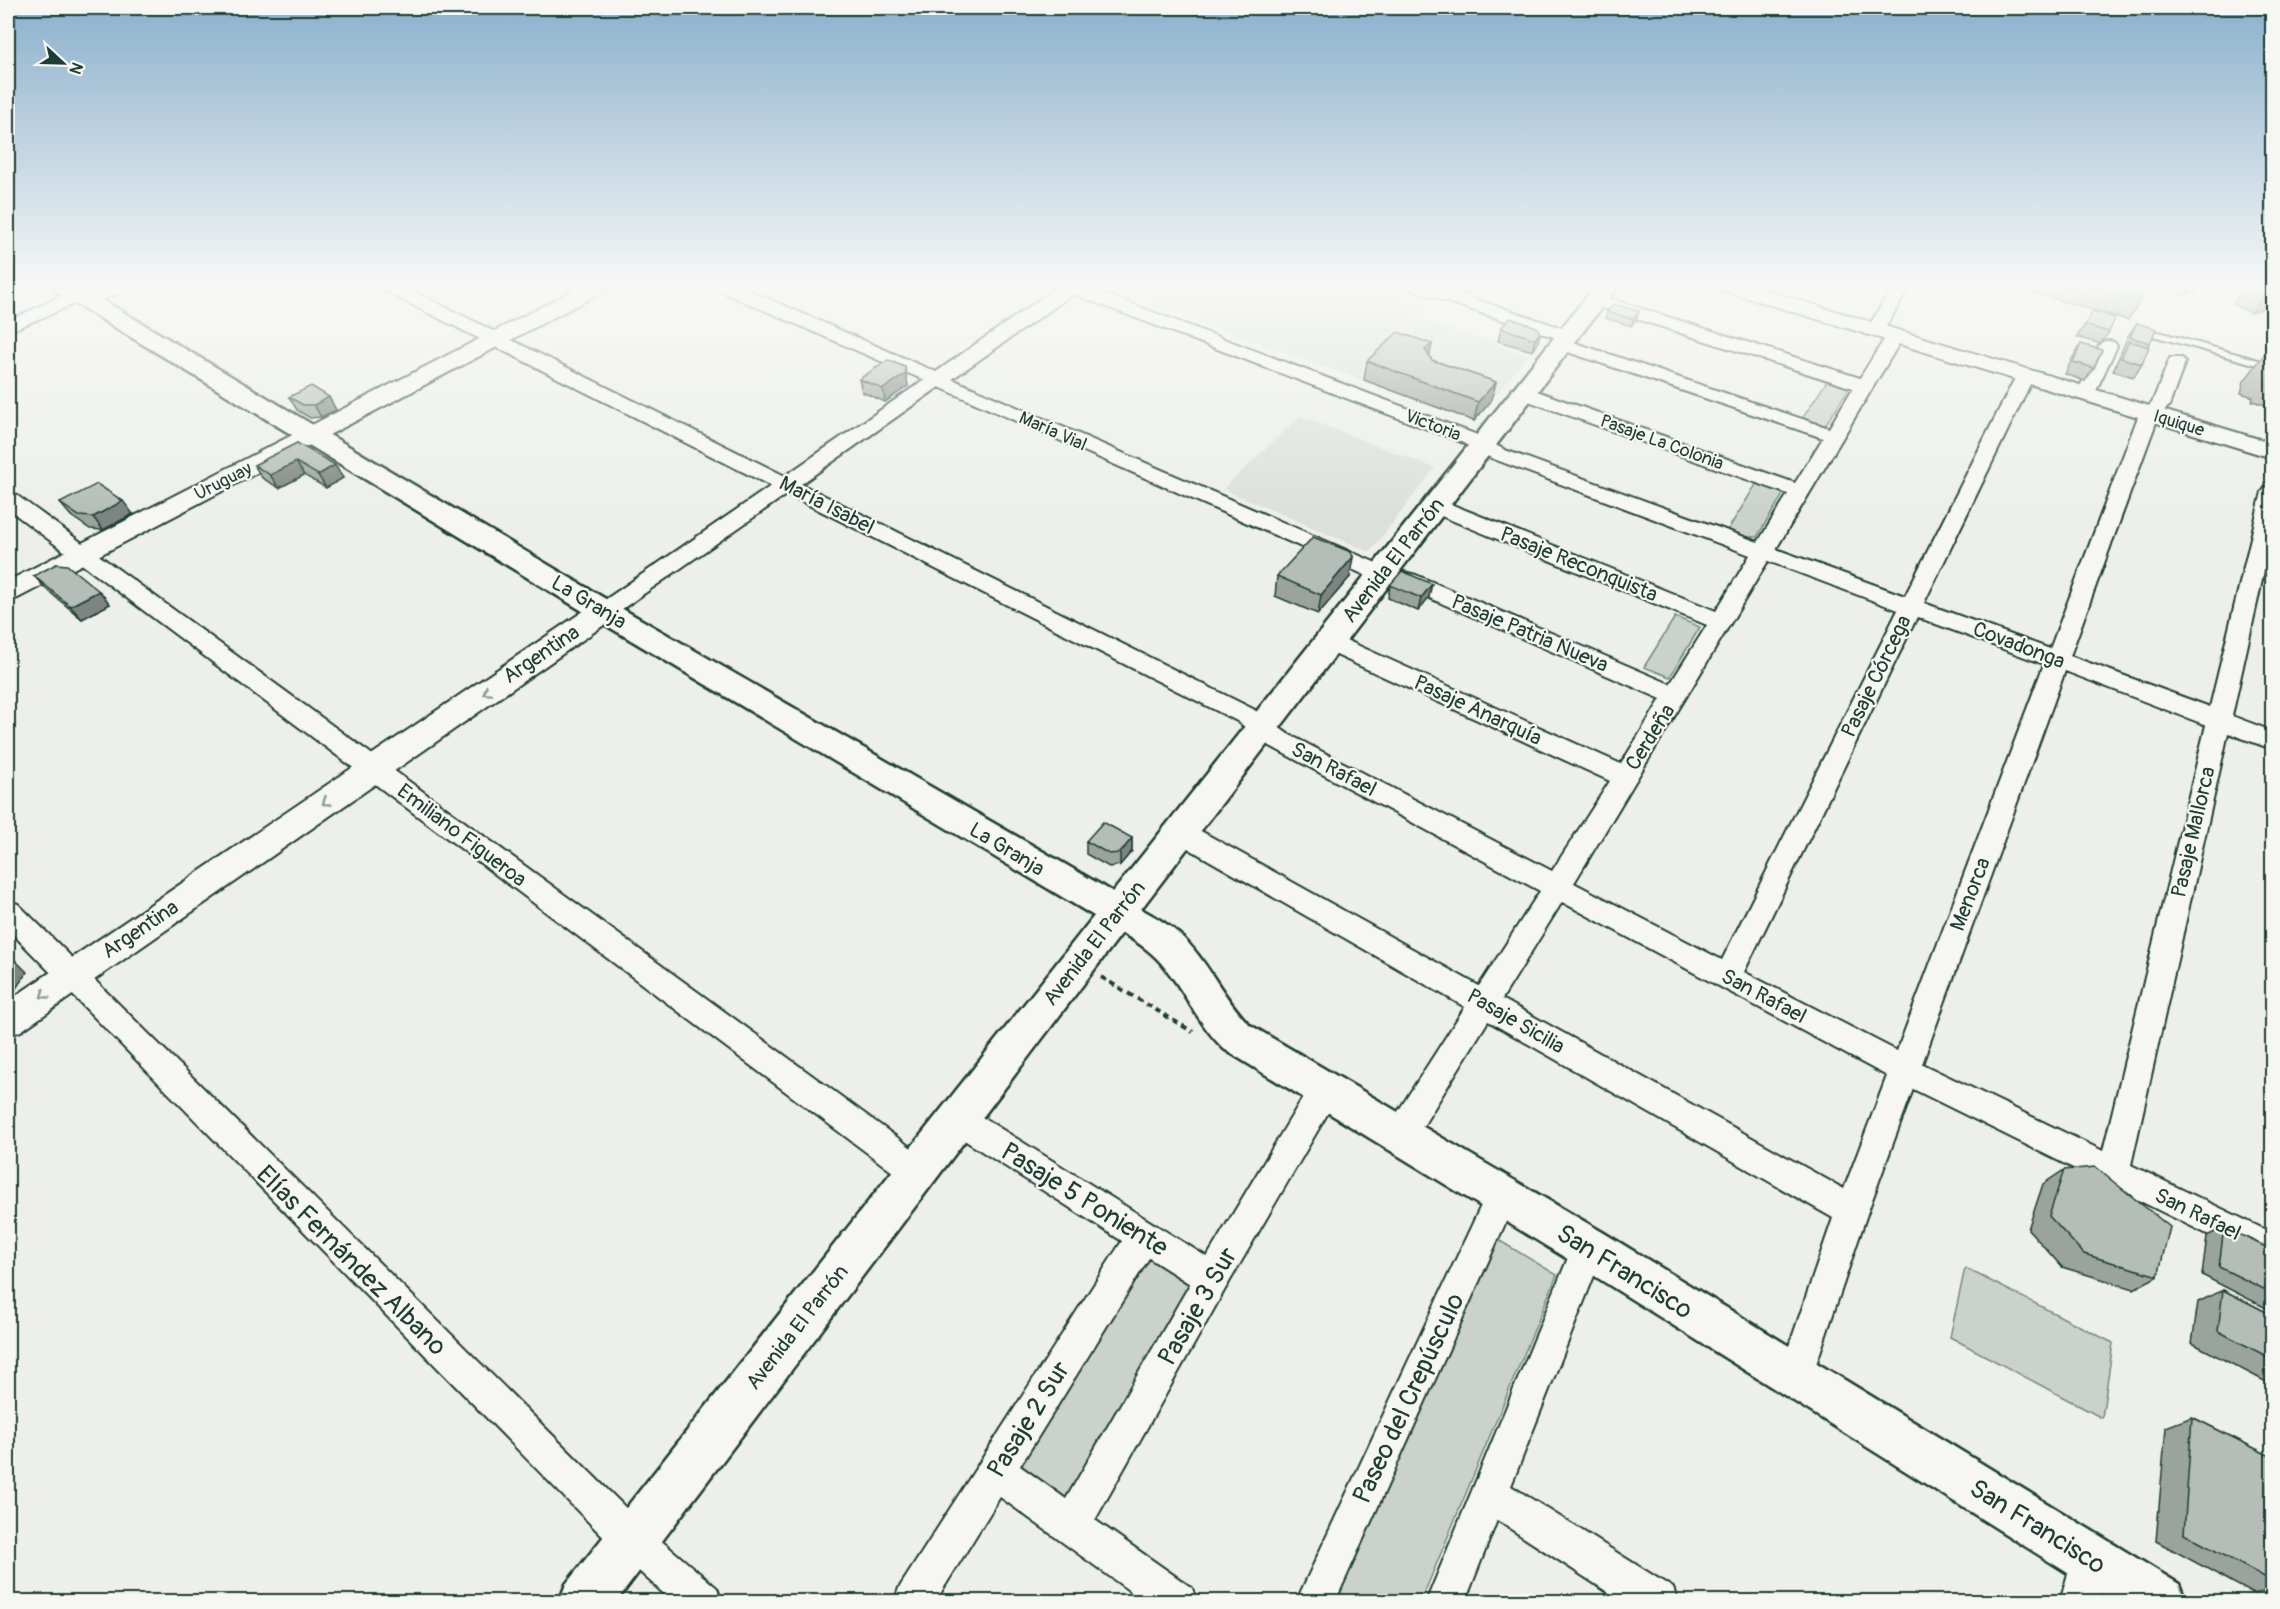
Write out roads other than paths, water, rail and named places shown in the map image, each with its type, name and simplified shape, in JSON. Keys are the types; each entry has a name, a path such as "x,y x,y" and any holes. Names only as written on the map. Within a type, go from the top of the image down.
{"main road":[{"name":"La Granja","path":"192,361 604,611 1117,913"},
{"name":"Avenida El Parrón","path":"584,1602 1117,913 1549,361"},
{"name":"San Francisco","path":"1117,913 1152,933 1172,949 1187,966 1215,1016 1231,1032 1589,1248 2161,1602"}],"street":[{"name":"Uruguay","path":"8,592 456,361"},
{"name":"María Isabel","path":"539,361 1245,715 1262,728"},
{"name":"María Vial","path":"894,361 1382,574"},
{"name":"Argentina","path":"8,1020 964,361"},
{"name":"Victoria","path":"1262,361 1764,553"},
{"path":"1624,361 1835,436"},
{"path":"1795,361 1865,386"},
{"name":"Cerdeña","path":"1401,1134 1558,887 1722,622 1865,386 1875,361"},
{"name":"Iquique","path":"1975,361 2272,451"},
{"path":"2085,395 2101,361"},
{"name":"Menorca","path":"1796,1376 1852,1211 2149,414 2160,406 2176,363"},
{"name":"Pasaje Córcega","path":"1728,976 2025,376"},
{"name":"Pasaje La Colonia","path":"1524,393 1801,492"},
{"name":"Pasaje Mallorca","path":"2114,1172 2272,492"},
{"name":"Emiliano Figueroa","path":"8,499 917,1172"},
{"name":"Pasaje Reconquista","path":"1436,506 1722,622"},
{"name":"Covadonga","path":"1764,553 1912,604 2272,740"},
{"name":"Pasaje Patria Nueva","path":"1382,574 1408,580 1676,696"},
{"name":"Pasaje Anarquía","path":"1329,642 1626,777"},
{"name":"San Rafael","path":"1262,728 1279,740 1904,1070 2272,1250"},
{"name":"Pasaje Sicilia","path":"1181,832 1852,1211"},
{"name":"Elías Fernández Albano","path":"8,912 632,1540 703,1602"},
{"name":"Pasaje 3 Sur","path":"1072,1525 1212,1279 1325,1089"},
{"name":"Pasaje 5 Poniente","path":"958,1119 1212,1279"},
{"name":"Paseo del Crepúsculo","path":"1315,1602 1502,1195"},
{"name":"Pasaje 2 Sur","path":"913,1602 1144,1236"},
{"path":"1445,1602 1589,1248"},
{"path":"995,1471 1178,1602"},
{"path":"1489,1493 1659,1602"},
{"path":"2079,1602 2089,1558"}],"lane":[{"path":"2251,361 2272,367"}]}
